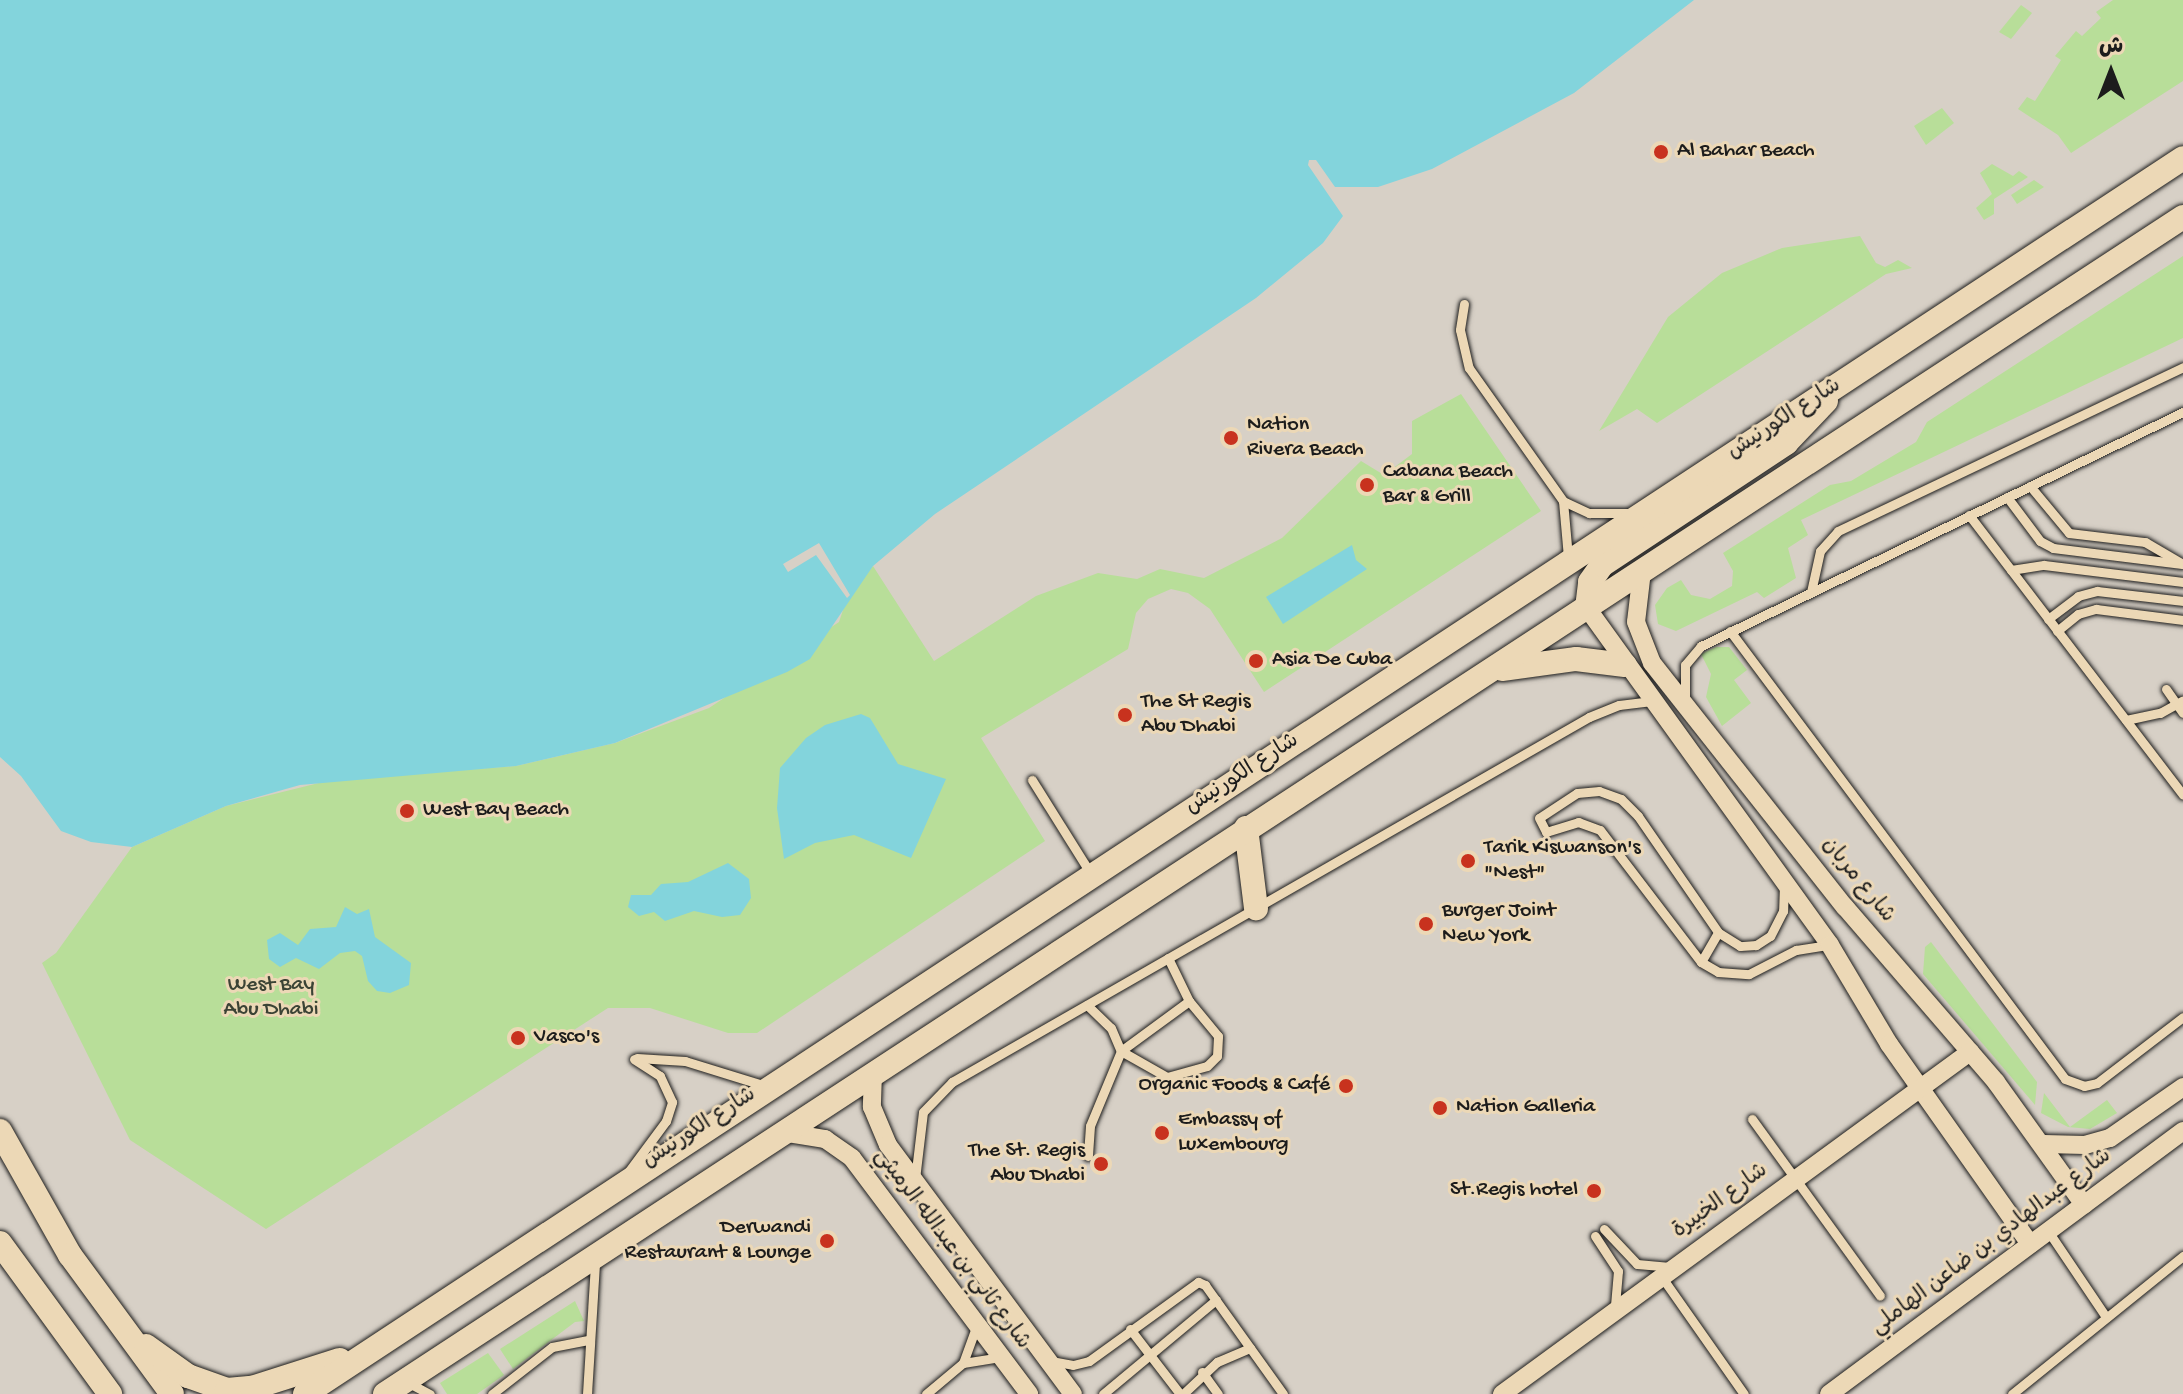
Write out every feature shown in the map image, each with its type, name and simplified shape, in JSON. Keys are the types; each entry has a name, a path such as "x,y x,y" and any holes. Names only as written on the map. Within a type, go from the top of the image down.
{"main road":[{"name":"شارع الكورنيش","path":"305,1394 362,1353 766,1086 2183,158"},
{"name":"شارع الكورنيش","path":"394,1388 2183,217"},
{"path":"1587,608 1590,582 1602,565 1786,443 1811,422 1834,388"},
{"path":"1492,671 1576,659 1625,665"},
{"path":"1246,828 1256,908"},
{"path":"0,1131 61,1242 172,1394"},
{"path":"0,1243 110,1394"},
{"path":"127,1332 188,1376 227,1390 252,1388 362,1353"}],"street":[{"name":"شارع مربان","path":"1642,571 1635,595 1637,632 1652,663 1845,907 1970,1052 2044,1144 2084,1205"},
{"path":"1587,608 1625,665 1830,945 1918,1087 2030,1244"},
{"name":"شارع الخبيرة","path":"1502,1394 1918,1087 1970,1052"},
{"name":"شارع ثاني بن عبدالله الرميثي","path":"873,1073 876,1121 915,1182 1073,1394"},
{"name":"شارع عبدالهادي بن ضاعن الهاملي","path":"2044,1144 2085,1145 2110,1138 2183,1087"},
{"name":"شارع عبدالهادي بن ضاعن الهاملي","path":"1829,1394 2183,1131"},
{"name":"شارع ثاني بن عبدالله الرميثي","path":"782,1132 825,1139 852,1158 1029,1394"}],"lane":[{"path":"1464,304 1460,330 1469,368 1563,501 1567,562"},
{"path":"1811,592 1820,551 1838,531 2183,367"},
{"path":"1688,709 1683,679 1689,658 1730,631 2183,412"},
{"path":"2030,486 2069,533 2145,542 2183,565"},
{"path":"2007,497 2040,541 2053,548 2183,565"},
{"path":"1563,501 1599,514 1645,512"},
{"path":"1969,515 2183,795"},
{"path":"2011,570 2044,565 2183,582"},
{"path":"2048,619 2078,596 2097,591 2183,601"},
{"path":"2057,631 2078,614 2096,609 2183,620"},
{"path":"1730,631 2065,1079 2077,1085 2097,1083 2183,1017"},
{"path":"2126,720 2181,705 2166,689"},
{"path":"915,1182 918,1130 934,1096 1589,717 1619,705 1652,701"},
{"path":"1032,780 1091,874"},
{"path":"1783,881 1783,911 1764,941 1740,946 1718,932 1638,816 1621,799 1599,791 1577,793 1542,814 1539,824 1546,832 1578,822 1600,830 1701,962 1739,975 1796,950 1830,945"},
{"path":"1701,962 1718,932"},
{"path":"1087,1005 1111,1028 1121,1051 1167,1077 1207,1066 1217,1056 1218,1036 1189,1001 1168,958"},
{"path":"1088,1156 1090,1126 1121,1051 1189,1001"},
{"path":"625,1179 644,1145 666,1121 672,1102 660,1076 634,1059 685,1061 766,1086"},
{"path":"1752,1119 1792,1181 1880,1296"},
{"path":"1604,1229 1637,1264 1667,1272 1744,1394"},
{"path":"2048,1231 2106,1317"},
{"path":"1595,1236 1618,1271 1615,1310"},
{"path":"587,1394 596,1254"},
{"path":"2012,1394 2183,1256"},
{"path":"1048,1360 1082,1364 1190,1283 1205,1285 1283,1394"},
{"path":"1103,1394 1216,1300"},
{"path":"926,1394 963,1363 977,1324"},
{"path":"1130,1329 1182,1394 1202,1372 1250,1348"},
{"path":"492,1394 559,1343 589,1340"},
{"path":"963,1363 1002,1357"},
{"path":"1202,1372 1218,1394"},
{"path":"394,1388 430,1394"}],"green space":[{"path":"2113,0 2183,0 2183,81 2071,153 2058,135 2018,109 2027,97 2035,101 2061,60 2055,56 2076,31 2082,36 2101,18 2096,12"},
{"path":"2021,5 2032,13 2011,39 1999,32"},
{"path":"1942,108 1954,123 1926,145 1914,126"},
{"path":"1992,164 2013,176 2019,171 2028,177 1994,199 1994,214 1984,220 1976,208 1992,194 1980,173"},
{"path":"2034,180 2044,187 2017,204 2011,195"},
{"path":"1860,236 1876,263 1885,267 1898,260 1912,268 1886,274 1657,423 1637,409 1599,431 1668,317 1722,273 1782,248"},
{"path":"2183,256 2183,338 1801,520 1808,535 1788,548 1796,578 1764,598 1757,592 1676,631 1658,624 1655,605 1667,588 1681,580 1691,595 1710,599 1732,586 1733,571 1723,553 1830,485 1851,481 1916,442 1927,422"},
{"name":"West Bay Abu Dhabi","path":"1461,394 1541,511 1264,692 1210,609 1188,593 1171,589 1148,599 1136,613 1128,649 981,738 1045,841 757,1033 728,1033 650,1008 608,1008 266,1229 130,1140 42,963 56,953 132,847 226,806 335,779 516,766 615,743 709,708 839,622 847,598 873,566 934,661 1036,596 1098,573 1137,579 1160,569 1204,578 1282,538 1361,461 1384,475 1412,454 1412,421"},
{"path":"1716,647 1729,647 1747,670 1734,680 1751,703 1722,726 1706,697 1711,674 1701,654"},
{"path":"1931,942 2037,1082 2035,1105 1923,974 1925,947"},
{"path":"2044,1093 2070,1127 2107,1100 2117,1113 2090,1129 2068,1127 2041,1113"},
{"path":"575,1301 584,1321 575,1322 513,1369 500,1349"},
{"path":"488,1353 504,1375 477,1394 447,1394 440,1383"}],"water":[{"path":"0,0 1694,0 1574,93 1432,169 1378,187 1335,187 1316,160 1309,160 1308,165 1343,216 1323,243 1256,298 935,514 873,566 810,659 787,672 615,743 516,766 300,785 226,806 132,847 91,842 61,831 21,776 0,757"},
{"path":"1352,545 1356,560 1367,569 1283,624 1266,597"},
{"path":"861,714 870,718 898,764 946,779 911,858 854,835 815,843 784,859 777,808 780,768 806,738 825,725"},
{"path":"728,863 749,879 751,898 740,915 722,917 694,911 665,921 654,912 639,916 628,907 631,895 651,895 661,884 688,882"},
{"path":"345,907 357,914 369,909 375,937 411,963 409,985 390,993 377,991 368,981 362,956 355,951 340,953 319,969 296,958 280,967 269,959 267,940 280,933 298,945 310,929 336,927"}],"pier":[{"path":"819,543 850,595 847,598 816,555 788,572 783,564"}],"place":[{"name":"Al Bahar Beach","path":"1661,152"},
{"name":"Nation Rivera Beach","path":"1231,438"},
{"name":"Cabana Beach Bar & Grill","path":"1367,485"},
{"name":"Asia De Cuba","path":"1256,661"},
{"name":"The St Regis Abu Dhabi","path":"1125,715"},
{"name":"West Bay Beach","path":"407,811"},
{"name":"Tarik Kiswanson's \"Nest\"","path":"1468,861"},
{"name":"Burger Joint New York","path":"1426,924"},
{"name":"Vasco's","path":"518,1038"},
{"name":"Organic Foods & Café","path":"1346,1086"},
{"name":"Nation Galleria","path":"1440,1108"},
{"name":"Embassy of Luxembourg","path":"1162,1133"},
{"name":"The St. Regis Abu Dhabi","path":"1101,1164"},
{"name":"St.Regis hotel","path":"1594,1191"},
{"name":"Derwandi Restaurant & Lounge","path":"827,1241"}]}
